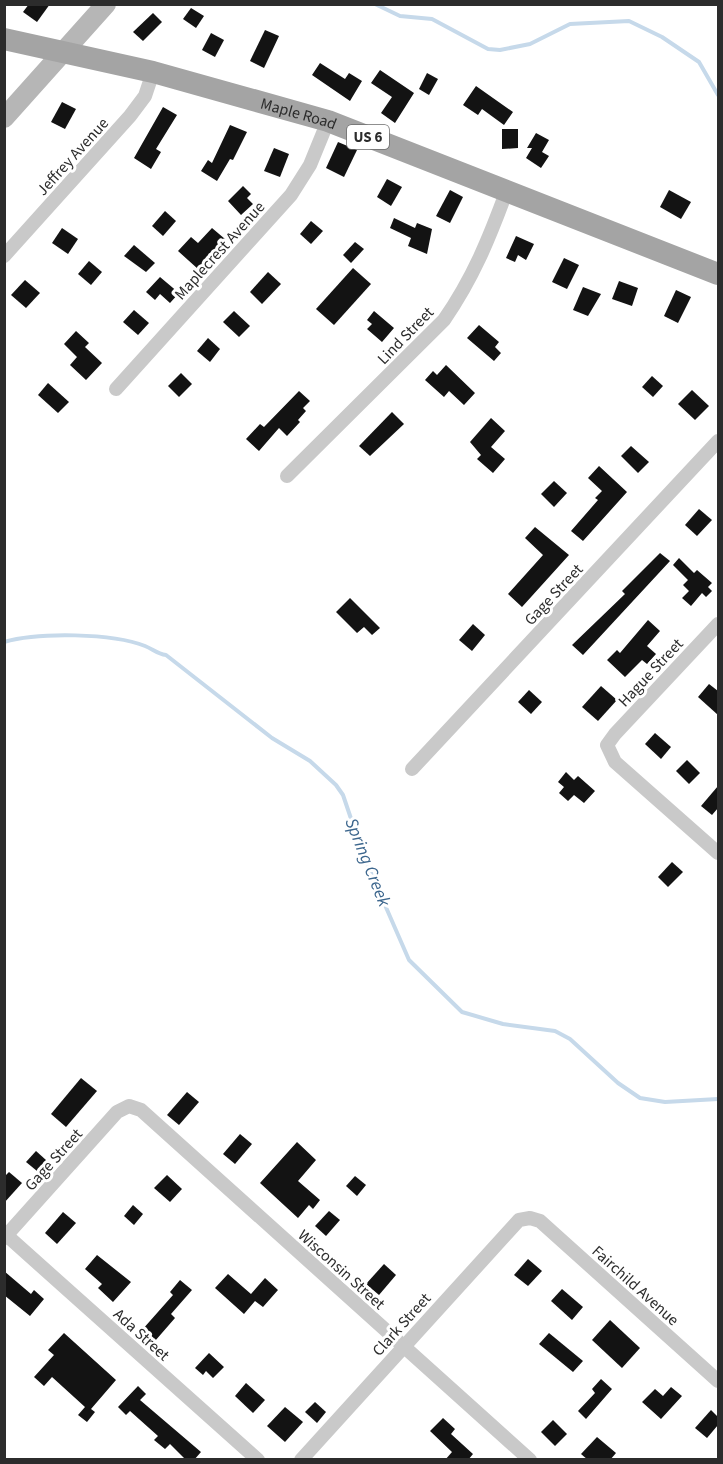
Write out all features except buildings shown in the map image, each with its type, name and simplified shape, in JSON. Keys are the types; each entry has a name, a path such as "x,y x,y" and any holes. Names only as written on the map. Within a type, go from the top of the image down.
{"main road":[{"name":"Maple Road","path":"4,39 62,54 153,72 328,121 718,273"}],"street":[{"path":"4,118 106,4"},
{"name":"Jeffrey Avenue","path":"4,256 130,117 146,96 153,72"},
{"name":"Maplecrest Avenue","path":"116,389 291,195 310,165 328,121"},
{"name":"Lind Street","path":"287,476 444,320 464,291 484,254 507,190"},
{"name":"Gage Street","path":"412,769 718,441"},
{"name":"Hague Street","path":"718,624 607,745 615,762 718,853"},
{"name":"Gage Street","path":"5,1236 117,1112 129,1106"},
{"name":"Wisconsin Street","path":"129,1106 141,1110 530,1460"},
{"name":"Clark Street","path":"301,1460 519,1220 530,1218"},
{"name":"Fairchild Avenue","path":"530,1218 540,1221 718,1381"},
{"name":"Ada Street","path":"5,1236 258,1460"}],"waterway":[{"path":"375,4 400,16 432,19 488,49 500,50 530,44 570,24 629,21 662,37 699,62 718,95"},
{"name":"Spring Creek","path":"4,642 55,635 95,636 131,642 166,655 272,738 310,761 336,785 343,795 364,857 409,960 462,1012 503,1024 555,1031 570,1039 618,1083 640,1098 665,1102 718,1099"}]}
